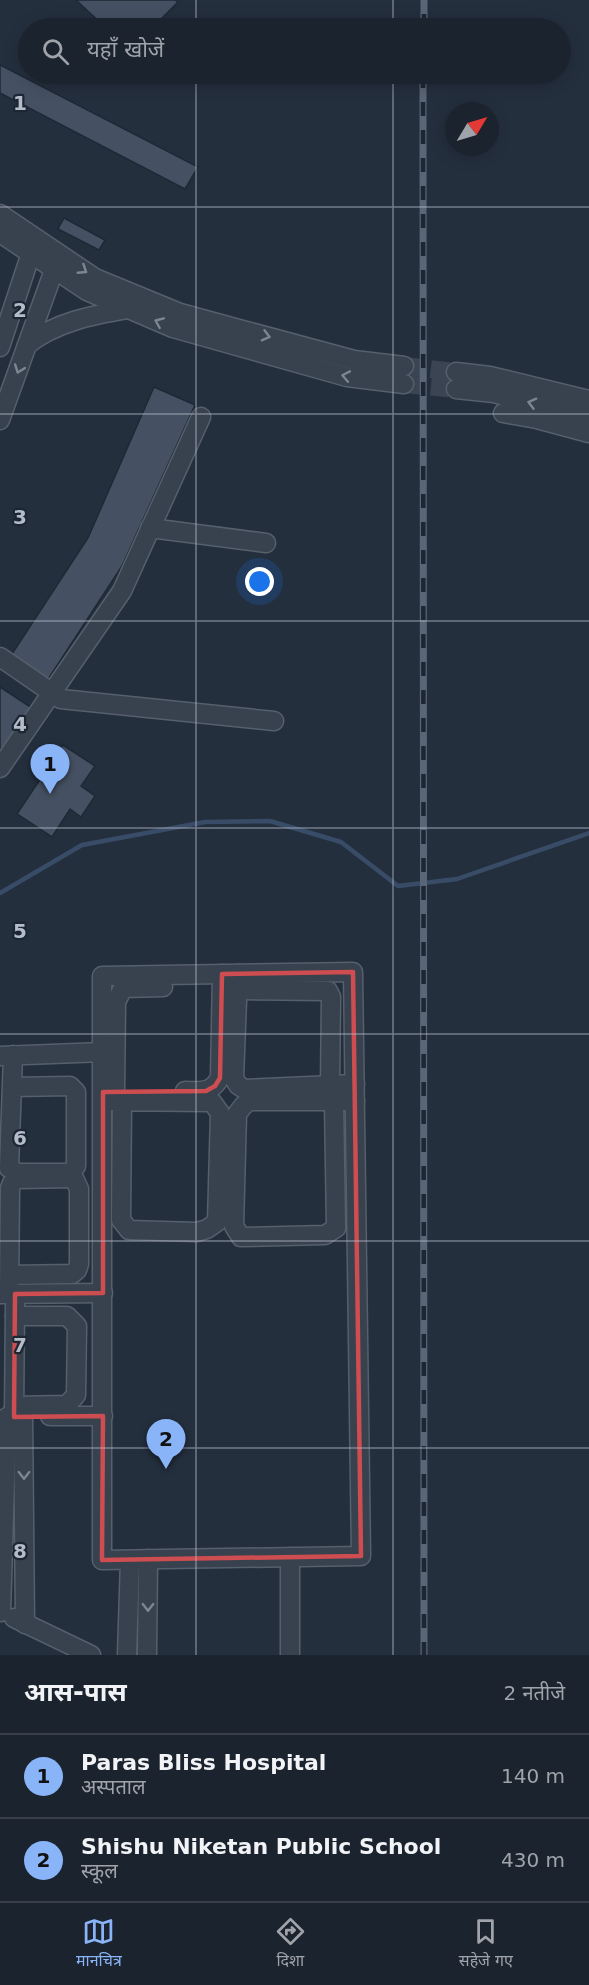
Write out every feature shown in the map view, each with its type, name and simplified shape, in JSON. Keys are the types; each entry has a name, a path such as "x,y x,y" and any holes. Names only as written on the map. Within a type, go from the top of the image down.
{"street":[{"path":"0,214 33,246 57,262 87,291 173,328 347,377 404,375 180,313 57,262"},
{"path":"0,233 33,246"},
{"path":"0,347 33,246"},
{"path":"0,420 57,262"},
{"path":"27,345 41,334 61,326 107,312 128,309"},
{"path":"589,400 490,376 456,381 589,418"},
{"path":"503,413 537,419 589,433"},
{"path":"0,768 122,591 201,417"},
{"path":"150,528 266,543"},
{"path":"0,657 61,699 274,721"},
{"path":"353,972 355,1092 362,1556 102,1560 103,1293 110,1096 116,1002 119,993 123,988 353,972"},
{"path":"110,1096 212,1102 217,1106 220,1113 217,1222 207,1229 197,1232 129,1230 122,1220 110,1096 102,1052 102,976 229,981 328,991 331,998 332,1093 336,1228 325,1235 241,1238 234,1226 237,1114 243,1106 249,1101 332,1093 355,1092"},
{"path":"229,981 234,1078 238,1085 244,1089 332,1093"},
{"path":"110,1096 206,1091 215,1086 220,1078 229,981"},
{"path":"12,1087 70,1086 76,1092 76,1166 70,1173 18,1173 9,1168 12,1087 6,1055 102,1052"},
{"path":"9,1275 72,1274 77,1270 79,1264 79,1189 74,1178 17,1179 10,1188 8,1294 15,1316 12,1415 0,1612 90,1655"},
{"path":"8,1294 103,1293"},
{"path":"12,1415 67,1405 76,1395 77,1326 67,1316 15,1316"},
{"path":"12,1415 103,1416"},
{"path":"12,1415 25,1624"},
{"path":"290,1557 290,1655"},
{"path":"127,1655 139,1560"},
{"path":"139,1560 147,1655"}],"highlighted area":[{"path":"353,972 361,1556 102,1560 103,1416 14,1417 15,1294 103,1293 103,1092 206,1091 215,1086 220,1078 222,974"}],"building":[{"path":"76,0 175,0 178,2 162,18 95,18"},
{"path":"0,65 18,74 18,84 37,84 198,167 185,189 0,93"},
{"path":"64,218 105,240 99,250 58,229"},
{"path":"154,387 195,405 122,566 45,684 10,657 88,538"},
{"path":"0,687 32,708 0,751"},
{"path":"63,745 95,766 81,786 95,796 81,817 70,809 52,837 17,814"}],"waterway":[{"path":"0,893 82,845 205,822 270,821 341,842 398,886 457,879 589,833"}],"tunnel":[{"path":"404,366 456,372"},
{"path":"404,384 456,389"}],"railway":[{"path":"424,0 424,18"},
{"path":"423,84 424,1655"}],"place":[{"name":"Paras Bliss Hospital","path":"50,794"},
{"name":"Shishu Niketan Public School","path":"166,1469"}]}
